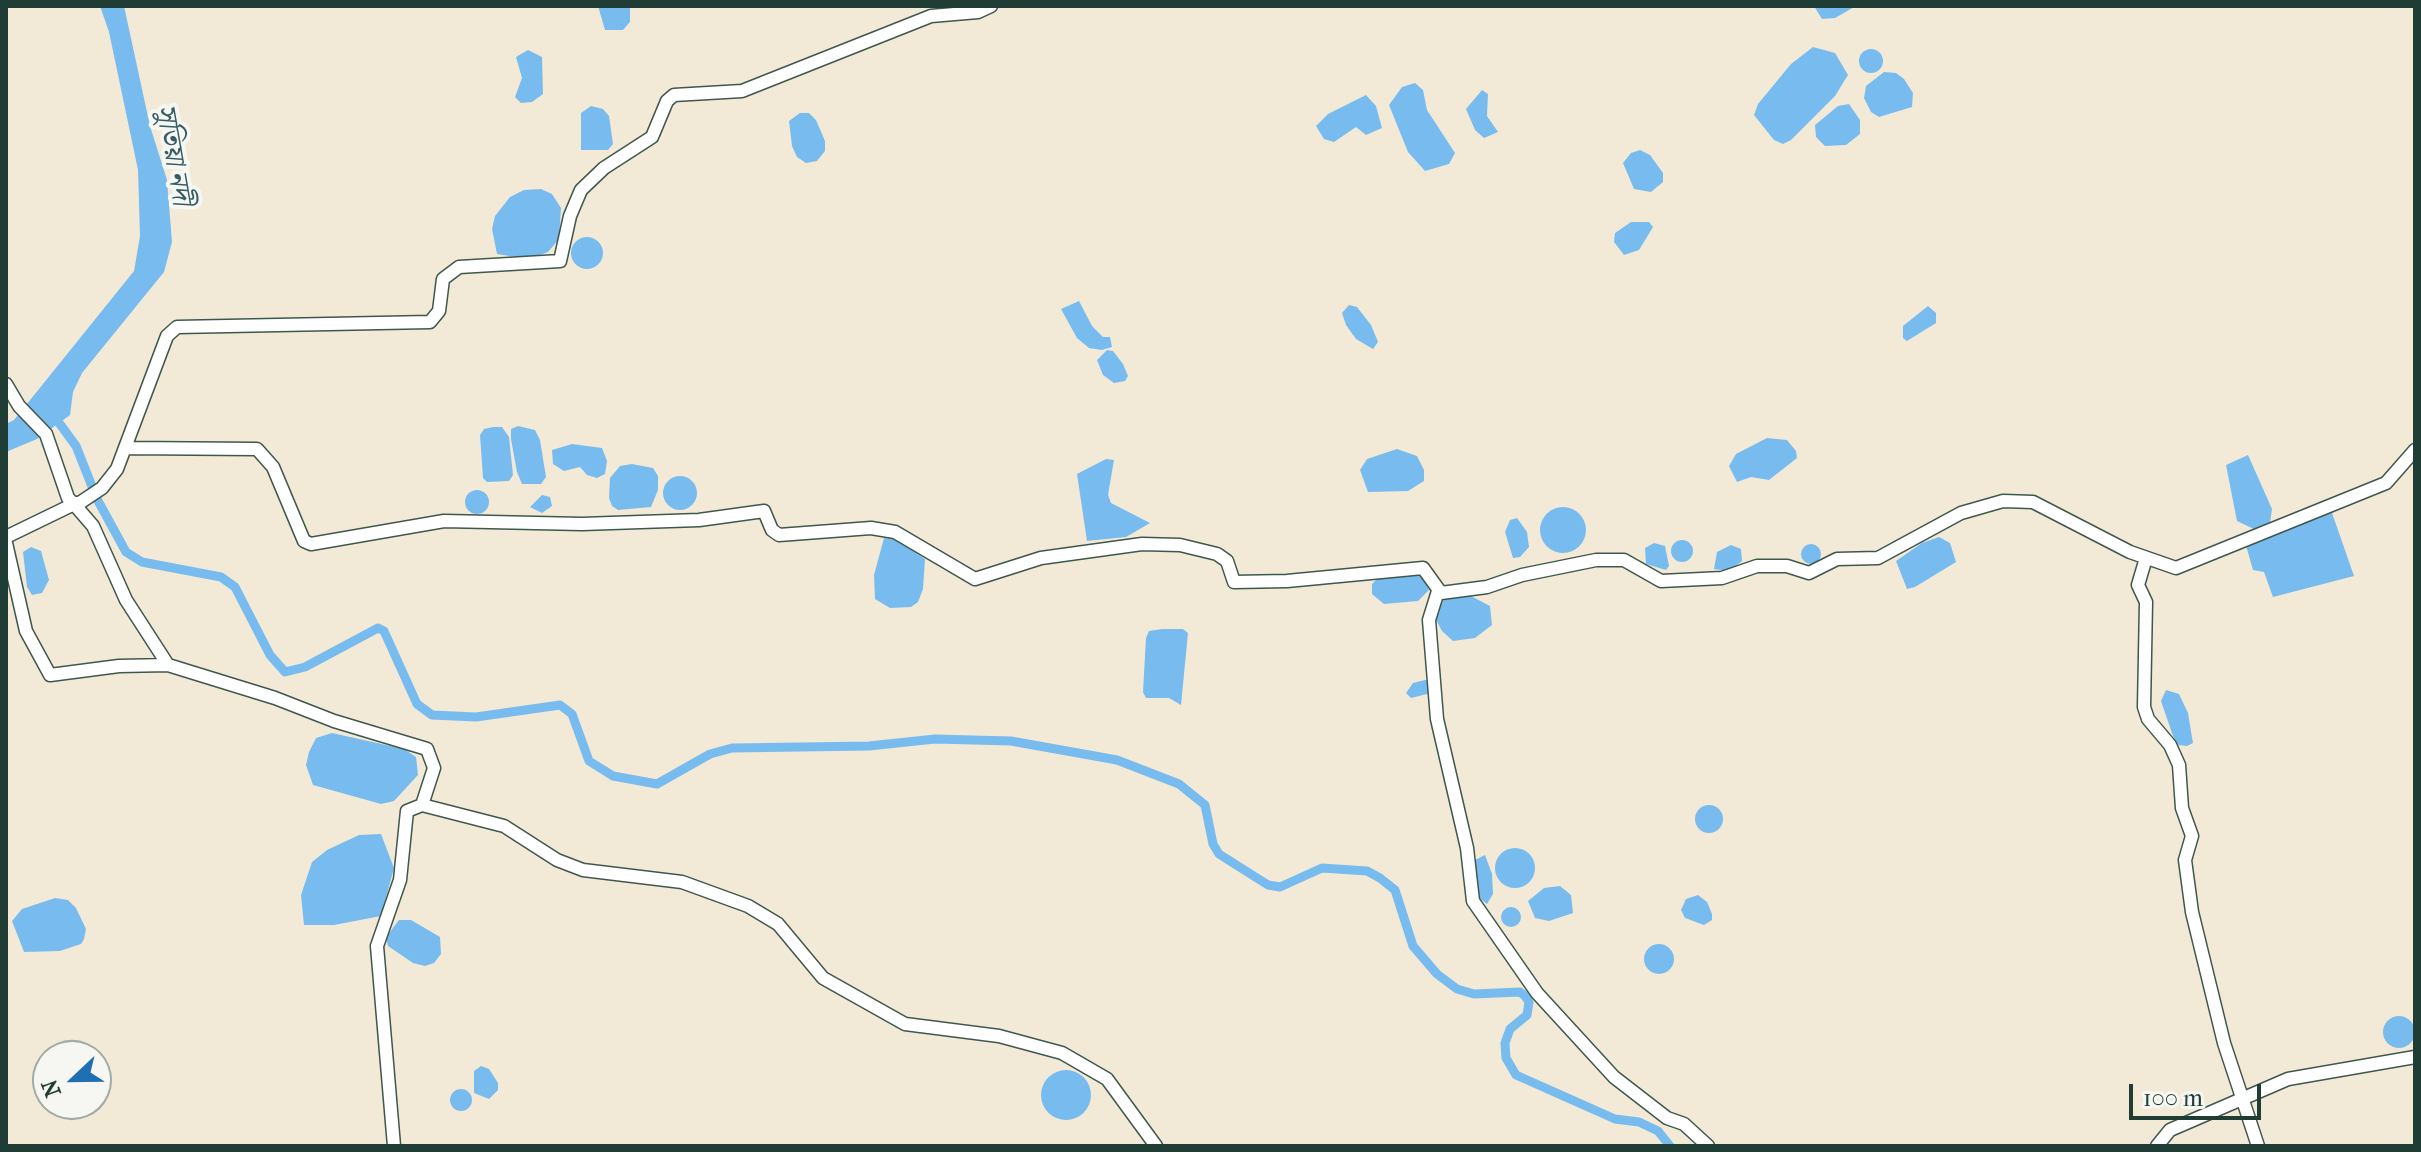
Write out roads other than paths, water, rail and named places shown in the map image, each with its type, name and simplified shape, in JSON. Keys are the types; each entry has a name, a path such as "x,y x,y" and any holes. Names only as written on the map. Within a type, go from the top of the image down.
{"street":[{"path":"422,805 434,768 427,749 168,665 119,666 50,675 26,631 6,540 97,491 117,469 167,336 177,327 430,322 439,311 443,279 459,267 560,261 570,216 581,190 604,168 652,137 667,101 674,95 742,91 931,16 978,12 991,6"},
{"path":"6,384 19,406 46,434 74,504 93,526 126,600 168,665"},
{"path":"126,448 257,449 273,467 304,541 311,544 444,521 582,524 699,520 764,511 772,530 779,535 871,528 895,532 975,579 1041,558 1142,544 1180,545 1217,554 1227,561 1234,582 1287,581 1423,568 1438,591"},
{"path":"1438,591 1487,587 1522,575 1596,560 1624,560 1661,581 1722,578 1757,566 1787,566 1809,573 1837,559 1878,558 1961,513 2003,501 2033,502 2146,558 2170,568 2183,567 2386,483 2415,450"},
{"path":"2146,558 2138,585 2146,602 2144,707 2148,719 2170,745 2179,765 2182,808 2192,836 2185,860 2192,912 2241,1098 2258,1146"},
{"path":"1438,591 1429,620 1437,719 1467,848 1473,901 1537,993 1614,1077 1667,1118 1684,1124 1708,1146"},
{"path":"394,1146 377,946 400,880 407,811 422,805 504,826 557,860 583,870 682,882 748,906 778,924 823,978 905,1024 999,1036 1062,1053 1096,1072 1107,1079 1156,1146"},
{"path":"2157,1146 2170,1130 2288,1079 2415,1057"}],"water":[{"path":"100,6 124,6 150,126 167,180 172,242 164,272 82,373 73,392 70,415 37,439 6,452 6,424 14,420 134,271 140,236 138,170 109,32"},
{"path":"598,6 630,6 630,22 623,30 605,30"},
{"path":"1814,6 1856,6 1835,18 1822,19"},
{"path":"1813,47 1835,53 1848,75 1835,96 1791,140 1783,144 1774,140 1754,115 1758,104 1791,64"},
{"path":"1871,49 1882,56 1883,61 1876,72 1871,73 1860,66 1859,61 1866,50"},
{"path":"528,50 542,57 543,94 532,102 521,103 515,97 522,78 516,57"},
{"path":"1884,72 1896,73 1904,79 1913,93 1912,107 1879,117 1871,112 1864,98 1866,86"},
{"path":"1415,83 1423,90 1427,110 1455,153 1449,164 1425,171 1408,152 1389,105 1402,87"},
{"path":"1482,90 1488,94 1487,116 1498,132 1484,138 1475,130 1466,109"},
{"path":"1366,95 1376,106 1382,128 1366,135 1356,127 1334,142 1324,139 1316,126 1328,114"},
{"path":"1849,104 1860,120 1860,134 1846,145 1825,146 1816,137 1815,125 1838,106"},
{"path":"591,106 603,109 609,116 613,144 608,150 581,150 581,113"},
{"path":"800,113 809,113 816,120 825,141 825,151 817,161 806,163 797,157 792,146 789,121"},
{"path":"1640,150 1650,155 1663,173 1663,182 1651,192 1634,189 1623,163 1631,153"},
{"path":"541,189 552,194 561,208 559,239 548,252 529,259 497,254 492,229 495,216 510,197 524,190"},
{"path":"1631,222 1649,222 1653,227 1639,250 1624,255 1614,242 1615,233"},
{"path":"587,237 599,241 603,253 599,265 587,269 575,265 571,253 575,241"},
{"path":"1079,301 1092,326 1103,337 1110,337 1112,347 1102,350 1089,348 1077,338 1061,309"},
{"path":"1349,305 1357,307 1371,325 1378,342 1373,349 1356,339 1346,325 1342,313"},
{"path":"1928,306 1936,313 1936,323 1907,341 1903,338 1903,326"},
{"path":"1107,350 1113,351 1123,364 1128,376 1125,381 1114,383 1103,375 1097,360"},
{"path":"518,426 535,430 540,440 546,477 541,484 522,484 517,472 511,429"},
{"path":"502,427 509,437 513,475 509,481 487,482 483,478 480,435 484,429"},
{"path":"1767,438 1787,440 1796,451 1797,458 1769,480 1751,477 1737,482 1729,466 1736,454"},
{"path":"572,444 602,448 607,461 605,474 597,478 587,475 580,467 564,471 553,464 552,450"},
{"path":"1397,449 1417,456 1424,470 1424,481 1408,491 1368,492 1360,470 1367,459"},
{"path":"2248,455 2272,509 2270,523 2258,531 2237,521 2226,465"},
{"path":"1106,459 1114,460 1108,495 1111,503 1150,523 1126,537 1087,541 1077,474"},
{"path":"632,464 653,468 658,476 658,490 651,507 618,510 609,498 610,478 620,466"},
{"path":"680,476 692,481 697,493 692,505 680,510 668,505 663,493 668,481"},
{"path":"477,490 486,493 489,502 486,511 477,514 468,511 465,502 468,493"},
{"path":"542,495 550,497 552,506 542,513 530,507"},
{"path":"1563,507 1579,514 1586,530 1579,546 1563,553 1547,546 1540,530 1547,514"},
{"path":"2331,510 2354,576 2273,597 2264,572 2253,570 2245,542"},
{"path":"1517,518 1527,532 1529,547 1520,557 1513,558 1505,532 1510,520"},
{"path":"1939,537 1950,543 1956,562 1907,589 1896,561 1922,543"},
{"path":"884,538 895,539 925,559 923,589 918,602 911,607 890,608 875,599 874,575"},
{"path":"1682,540 1690,543 1693,551 1690,559 1682,562 1674,559 1671,551 1674,543"},
{"path":"1654,543 1665,546 1669,566 1666,570 1646,564 1645,548"},
{"path":"1811,544 1818,547 1821,554 1818,561 1811,564 1804,561 1801,554 1804,547"},
{"path":"1731,545 1741,549 1742,561 1729,571 1714,569 1717,552"},
{"path":"31,547 41,551 49,580 42,593 32,595 27,587 23,552"},
{"path":"1421,574 1429,590 1418,601 1384,604 1372,594 1372,584 1378,578"},
{"path":"1469,595 1490,606 1492,625 1475,638 1453,641 1442,631 1434,616 1439,603 1449,597"},
{"path":"1183,629 1188,633 1181,705 1169,698 1146,698 1143,692 1146,638 1149,631"},
{"path":"1429,679 1431,693 1411,698 1406,693 1413,683"},
{"path":"2166,690 2179,694 2188,713 2193,743 2187,746 2178,745 2173,736 2161,701"},
{"path":"332,733 404,749 416,757 418,775 394,801 381,804 313,785 306,765 309,752 316,738"},
{"path":"1709,805 1719,809 1723,819 1719,829 1709,833 1699,829 1695,819 1699,809"},
{"path":"381,834 394,868 381,916 334,925 304,925 301,895 312,862 327,850 359,835"},
{"path":"1515,848 1529,854 1535,868 1529,882 1515,888 1501,882 1495,868 1501,854"},
{"path":"1485,855 1492,874 1493,894 1487,904 1478,897 1474,882 1475,860"},
{"path":"1560,886 1571,895 1573,913 1549,921 1535,918 1528,901 1544,888"},
{"path":"1698,895 1707,902 1712,914 1712,920 1704,925 1685,918 1681,910 1686,899"},
{"path":"55,898 68,900 76,908 86,929 84,939 81,944 60,951 24,952 12,921 22,909"},
{"path":"1511,907 1518,910 1521,917 1518,924 1511,927 1504,924 1501,917 1504,910"},
{"path":"399,920 411,920 440,937 441,954 434,963 425,966 413,963 388,946 386,937"},
{"path":"1659,944 1670,948 1674,959 1670,970 1659,974 1648,970 1644,959 1648,948"},
{"path":"2399,1016 2410,1021 2415,1032 2410,1043 2399,1048 2388,1043 2383,1032 2388,1021"},
{"path":"481,1066 489,1069 498,1083 498,1090 489,1099 474,1093 474,1071"},
{"path":"1066,1070 1084,1077 1091,1095 1084,1113 1066,1120 1048,1113 1041,1095 1048,1077"},
{"path":"461,1089 469,1092 472,1100 469,1108 461,1111 453,1108 450,1100 453,1092"}],"waterway":[{"path":"57,420 76,446 97,499 126,552 142,562 221,577 235,587 270,655 285,672 305,667 378,628 384,631 417,704 432,715 476,717 560,705 572,714 589,761 613,776 657,784 710,754 732,748 869,746 935,739 1011,741 1117,760 1179,784 1205,805 1213,844 1219,854 1268,885 1280,887 1322,868 1367,871 1380,878 1395,890 1413,946 1437,974 1457,989 1474,994 1520,992 1525,996 1529,1002 1527,1015 1510,1029 1505,1043 1506,1058 1516,1075 1615,1119 1639,1122 1658,1131 1670,1146"}],"water label":[{"name":"সুতিয়া নদী","path":"172,155"}]}
